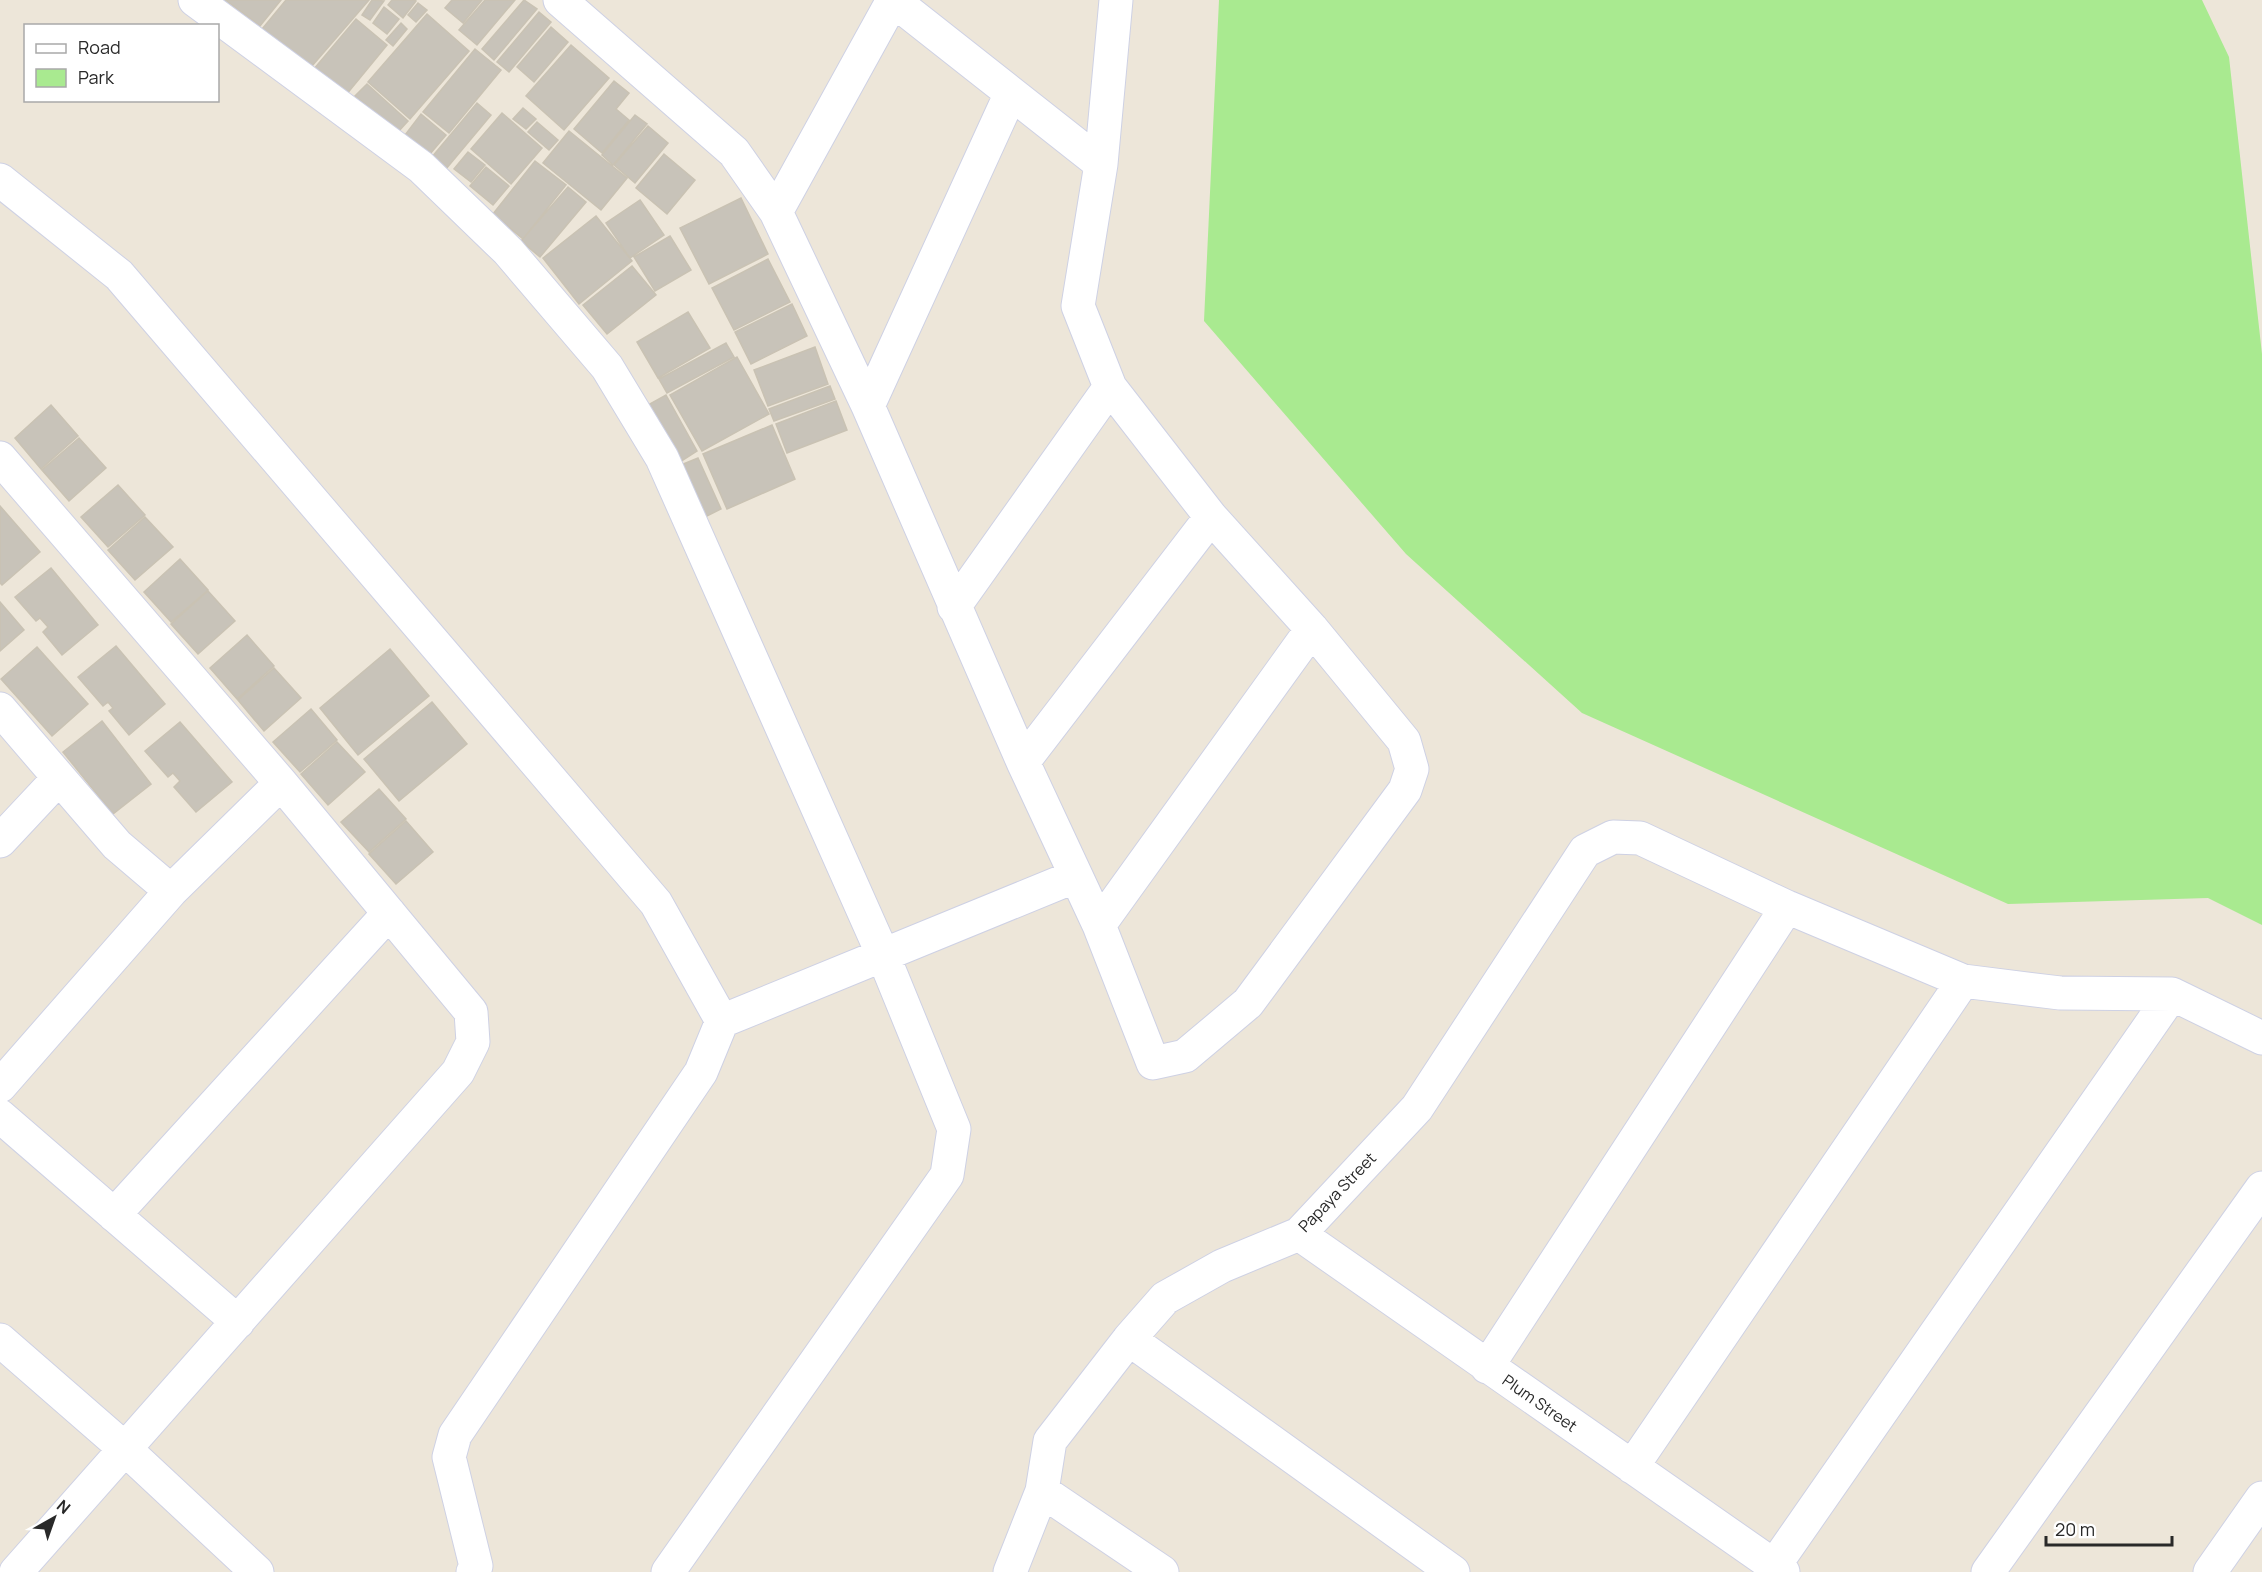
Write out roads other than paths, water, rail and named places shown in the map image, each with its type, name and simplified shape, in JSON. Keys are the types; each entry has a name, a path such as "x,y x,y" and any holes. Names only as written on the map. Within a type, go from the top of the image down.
{"street":[{"path":"195,0 421,167 508,251 607,367 662,458 883,955 954,1130 947,1175 668,1572"},
{"path":"560,0 734,152 776,212 868,406 954,607 1099,925 1153,1063 1185,1056 1248,1003 1405,790 1412,769 1404,741 1312,629 1211,517 1110,387 1078,306 1101,164 1116,0"},
{"path":"776,212 893,0 1101,164"},
{"path":"868,406 1011,93"},
{"path":"0,180 118,275 451,662 656,903 722,1021"},
{"path":"954,607 1110,387"},
{"path":"0,458 281,783 471,1012 473,1042 458,1072 16,1572"},
{"path":"1023,762 1211,517"},
{"path":"1099,925 1312,629"},
{"path":"0,709 117,845 171,891"},
{"path":"0,841 58,779"},
{"path":"0,1086 171,891 281,783"},
{"name":"Papaya Street","path":"1010,1572 1042,1491 1050,1441 1129,1339 1165,1298 1222,1266 1299,1234 1417,1108 1586,851 1613,837 1640,838 1787,907"},
{"path":"480,1570 448,1457 455,1435 701,1072 722,1021 1076,876"},
{"path":"1487,1366 1787,907 1963,981 2060,993 2172,994 2262,1038"},
{"path":"114,1215 389,913"},
{"path":"1632,1467 1963,981"},
{"path":"1778,1569 2172,994"},
{"path":"0,1116 238,1323"},
{"path":"1988,1572 2262,1188"},
{"name":"Plum Street","path":"1299,1234 1778,1569"},
{"path":"1129,1339 1453,1572"},
{"path":"0,1340 124,1448 257,1572"},
{"path":"1042,1491 1162,1572"},
{"path":"2210,1572 2262,1498"}]}
